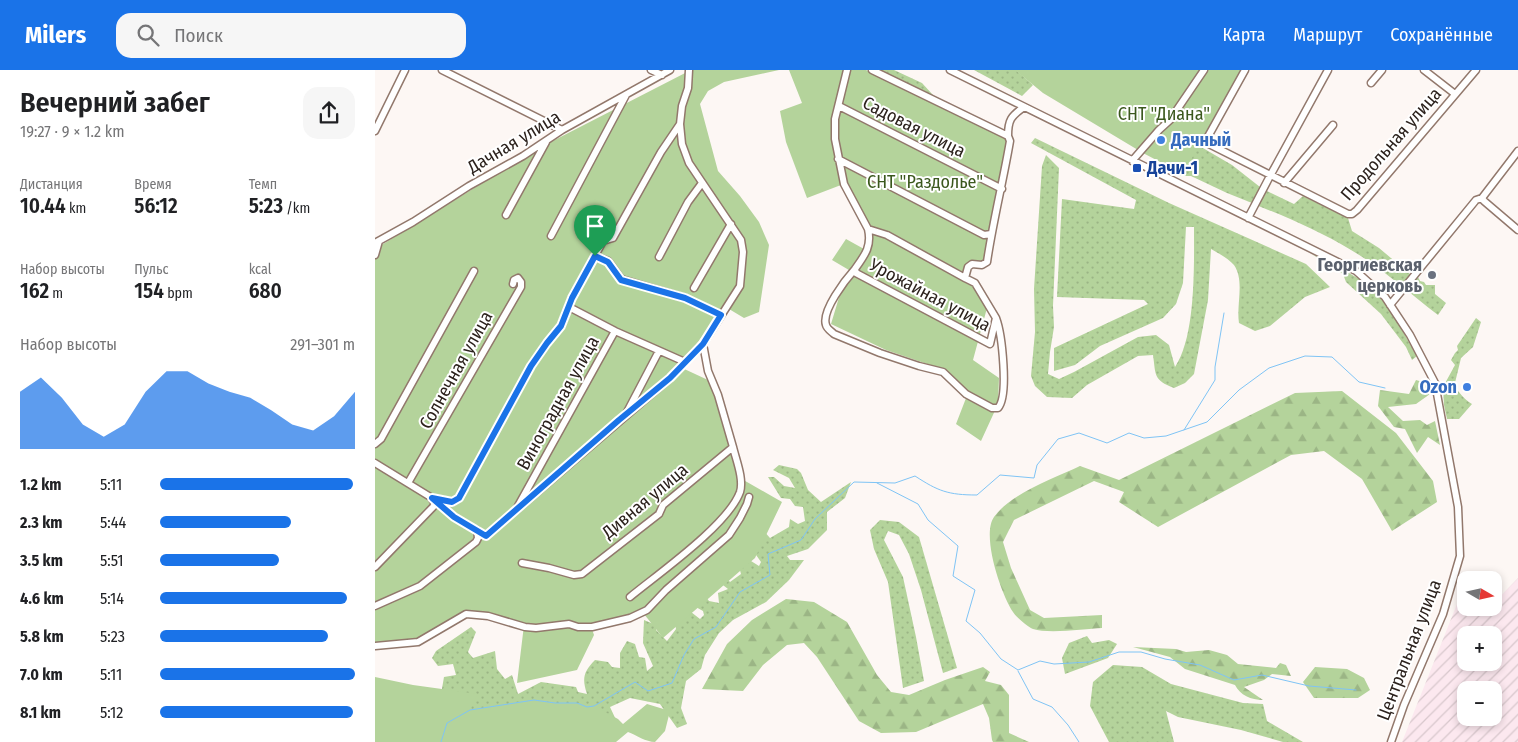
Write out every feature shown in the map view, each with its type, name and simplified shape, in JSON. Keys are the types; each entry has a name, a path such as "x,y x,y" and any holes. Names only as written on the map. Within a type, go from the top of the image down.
{"street":[{"path":"375,131 405,70"},
{"path":"442,70 563,130"},
{"path":"651,70 662,75"},
{"name":"Дачная улица","path":"377,242 563,130 670,70"},
{"path":"375,464 432,498 454,517 486,536 670,378 703,344 740,286 743,270 743,252 741,240 701,183 689,163 682,144 681,106 688,88 689,70"},
{"path":"847,70 835,119 835,139 844,184 868,229"},
{"path":"872,70 1008,136"},
{"name":"Центральная улица","path":"950,70 1356,271 1385,297 1409,335 1435,383 1458,507 1460,556 1443,614 1404,705 1391,742"},
{"path":"1132,161 1170,120 1204,70"},
{"path":"1245,70 1205,142 1284,183 1333,125"},
{"path":"1248,218 1328,70"},
{"path":"1371,83 1382,70"},
{"path":"1424,70 1455,94"},
{"name":"Продольная улица","path":"1284,183 1348,214 1352,214 1476,70"},
{"path":"551,236 627,94"},
{"name":"Садовая улица","path":"839,106 1002,189"},
{"path":"965,278 968,267 972,264 982,265 987,262 1010,142 1008,124 1013,114 1023,107"},
{"path":"432,498 452,502 459,498 531,366 561,326 572,298 603,241 613,238 661,152 680,124"},
{"path":"507,215 547,141"},
{"path":"1390,305 1518,152"},
{"path":"838,159 984,235 991,234"},
{"path":"659,256 688,202 701,183"},
{"path":"1481,198 1518,230"},
{"path":"694,288 731,224"},
{"name":"Урожайная улица","path":"868,229 887,235 975,283 996,318 990,344 856,272 855,269 871,240 868,229"},
{"path":"375,255 377,242"},
{"path":"595,256 608,262 621,280 685,298 721,315"},
{"path":"855,269 836,295 826,317 825,324 829,329 834,334 880,353 943,372 966,394 992,408 998,408 1003,396 1003,362 1000,329 996,318"},
{"path":"375,444 381,439 474,271"},
{"name":"Солнечная улица","path":"407,483 521,287 521,282 518,278 514,280 513,284"},
{"name":"Виноградная улица","path":"516,509 615,331 569,307"},
{"path":"615,331 685,362"},
{"path":"630,597 706,534 733,506 740,490 740,477 733,447 718,395 708,371 703,344"},
{"path":"625,415 659,351"},
{"name":"Дивная улица","path":"522,563 573,575 582,574 659,514 663,505 733,447"},
{"path":"375,646 418,642 466,614 489,616 525,627 536,628 569,624 592,627 629,618 647,610 666,590 729,535 740,518 749,497"},
{"path":"375,568 433,507 435,504 432,498"},
{"path":"375,606 420,586 476,542 478,538 477,530"}],"shaded area":[{"path":"1518,578 1518,742 1402,742 1457,604 1457,616 1503,616 1503,594"}],"green space":[{"path":"691,70 779,70 724,82 708,91 700,104 718,171 759,222 769,245 759,312 744,318 724,306 680,367 708,380 719,406 740,478 782,502 755,558 663,638 644,614 592,629 594,635 577,670 517,683 524,625 468,612 418,639 375,644 375,249 541,147"},
{"name":"СНТ \"Раздолье\"","path":"789,70 866,70 1010,141 984,263 969,262 964,279 976,286 987,308 973,360 999,378 998,404 981,441 956,424 968,393 936,367 886,350 831,324 840,294 854,273 832,260 846,239 864,249 866,229 841,185 807,198 786,142 780,111 802,103"},
{"path":"872,70 894,70 922,83 933,95 927,96"},
{"path":"974,70 1016,70 1033,85 1022,96"},
{"name":"СНТ \"Диана\"","path":"1015,70 1241,70 1183,174 1143,153 1043,93"},
{"path":"1184,137 1232,165 1260,187 1252,203 1191,176 1175,176 1160,167"},
{"path":"1035,138 1169,203 1306,264 1330,287 1305,297 1270,326 1255,331 1239,323 1240,286 1234,265 1211,249 1208,300 1194,374 1185,383 1174,388 1167,385 1157,376 1153,355 1138,356 1087,385 1072,398 1047,397 1035,386 1031,376 1035,332 1034,289 1042,166 1046,155 1059,168 1053,306 1054,327 1048,374 1059,379 1138,337 1156,335 1169,345 1175,367 1182,354 1190,319 1194,280 1194,227 1186,227 1183,283 1176,304 1163,318 1100,346 1075,365 1054,371 1054,348 1148,304 1144,300 1057,297 1062,199 1134,209 1136,200 1031,143"},
{"path":"1265,190 1294,204 1303,196 1348,218 1352,231 1379,248 1416,279 1418,277 1426,285 1435,285 1435,294 1446,303 1438,315 1385,273 1351,250 1305,226 1256,205"},
{"path":"1310,253 1350,273 1371,288 1391,311 1417,356 1412,360 1406,347 1381,314 1346,282 1343,274"},
{"path":"1476,318 1481,322 1473,347 1461,358 1454,387 1472,404 1459,419 1447,419 1443,387 1455,365 1451,360 1458,350 1457,346"},
{"path":"1416,380 1426,383 1430,394 1416,404 1388,407 1403,421 1420,420 1427,425 1435,421 1440,445 1428,437 1417,453 1405,429 1394,427 1378,406 1380,390 1409,394"},
{"path":"1342,391 1396,433 1433,481 1437,502 1392,531 1362,479 1324,451 1291,455 1158,527 1119,502 1124,492 1094,481 1014,520 1003,542 1011,568 1030,610 1044,618 1102,615 1102,628 1057,631 1033,629 1013,612 998,579 990,537 994,517 1002,508 1022,493 1080,466 1119,480 1295,393"},
{"path":"779,465 797,469 801,473 808,490 821,502 851,482 845,498 827,512 827,530 808,549 787,556 790,560 804,560 789,580 766,602 733,620 719,633 705,655 701,669 686,681 681,708 687,724 677,728 660,704 630,698 610,707 617,722 376,742 440,700 444,677 456,675 453,664 438,666 432,658 436,651 471,627 476,632 468,652 473,658 495,651 497,669 505,679 512,675 518,694 541,682 576,687 578,692 587,694 584,680 588,668 595,660 608,662 612,667 620,668 620,653 627,641 635,644 639,657 645,658 647,671 653,666 643,643 644,620 656,625 656,630 667,641 676,629 673,615 691,612 700,619 704,615 703,611 694,606 706,597 709,601 719,603 718,593 728,589 714,578 725,576 730,582 741,574 737,559 743,556 759,566 761,562 754,552 763,530 770,538 789,527 790,519 798,524 805,521 803,507 795,506 790,499 781,498 768,477 774,477 784,486 795,488 789,478 773,470"},
{"path":"880,520 899,522 919,537 957,668 943,673 921,590 909,554 899,535 888,531 884,540 903,577 924,681 903,688 888,582 874,549 870,530"},
{"path":"786,599 814,602 847,622 877,675 891,692 909,695 983,667 990,672 985,681 1001,685 1009,695 1009,733 1029,742 993,742 989,718 983,704 916,732 881,733 859,721 817,657 804,643 787,645 763,665 743,691 702,689 727,644 752,620"},
{"path":"1087,636 1092,643 1109,640 1117,644 1108,658 1065,674 1062,658 1069,643"},
{"path":"1133,647 1176,649 1186,652 1209,650 1227,655 1238,664 1276,668 1280,663 1286,665 1291,676 1272,674 1264,680 1244,687 1263,700 1254,699 1243,694 1235,685 1185,669 1170,657"},
{"path":"1113,665 1142,667 1171,684 1243,703 1263,704 1267,721 1303,742 1283,742 1241,730 1178,717 1166,711 1174,742 1109,742 1090,706 1093,682"},
{"path":"1315,667 1347,669 1364,678 1370,690 1358,698 1314,698 1303,682"},
{"path":"375,677 413,685 478,694 470,710 534,700 555,703 577,703 587,707 594,706 618,719 623,724 647,704 670,711 665,731 655,742 645,740 628,732 616,742 375,742"}],"waterway":[{"path":"1184,430 1215,380 1215,367 1224,313"},
{"path":"441,742 447,723 470,710 534,700 555,703 577,703 587,707 594,706 635,682 648,691 672,683 684,655 694,639 716,627 740,592 770,575 768,554 801,540 815,519 854,482 895,483 915,476 944,491 977,495 1000,475 1034,478 1037,465 1058,439 1079,433 1107,443 1129,433 1144,438 1166,436 1207,422 1239,390 1269,368 1305,356 1332,357 1359,382 1385,388"},
{"path":"877,483 918,504 928,520 958,546 953,576 975,590 966,621 980,633 1001,659 1018,670 1040,661 1054,664 1089,662 1119,652 1141,652 1165,659 1200,665 1234,680 1262,675 1309,686 1356,690"},
{"path":"1018,671 1033,699 1052,707 1068,725 1079,742"}],"place":[{"name":"Дачный","path":"1161,140"},
{"name":"Дачи-1","path":"1137,168"},
{"name":"Георгиевская церковь","path":"1432,275"},
{"name":"Ozon","path":"1467,387"}],"route":[{"path":"595,256 608,262 621,280 685,298 721,315 703,344 670,378 486,536 454,517 432,498 452,502 459,498 531,366 561,326 572,298 595,256"}]}
